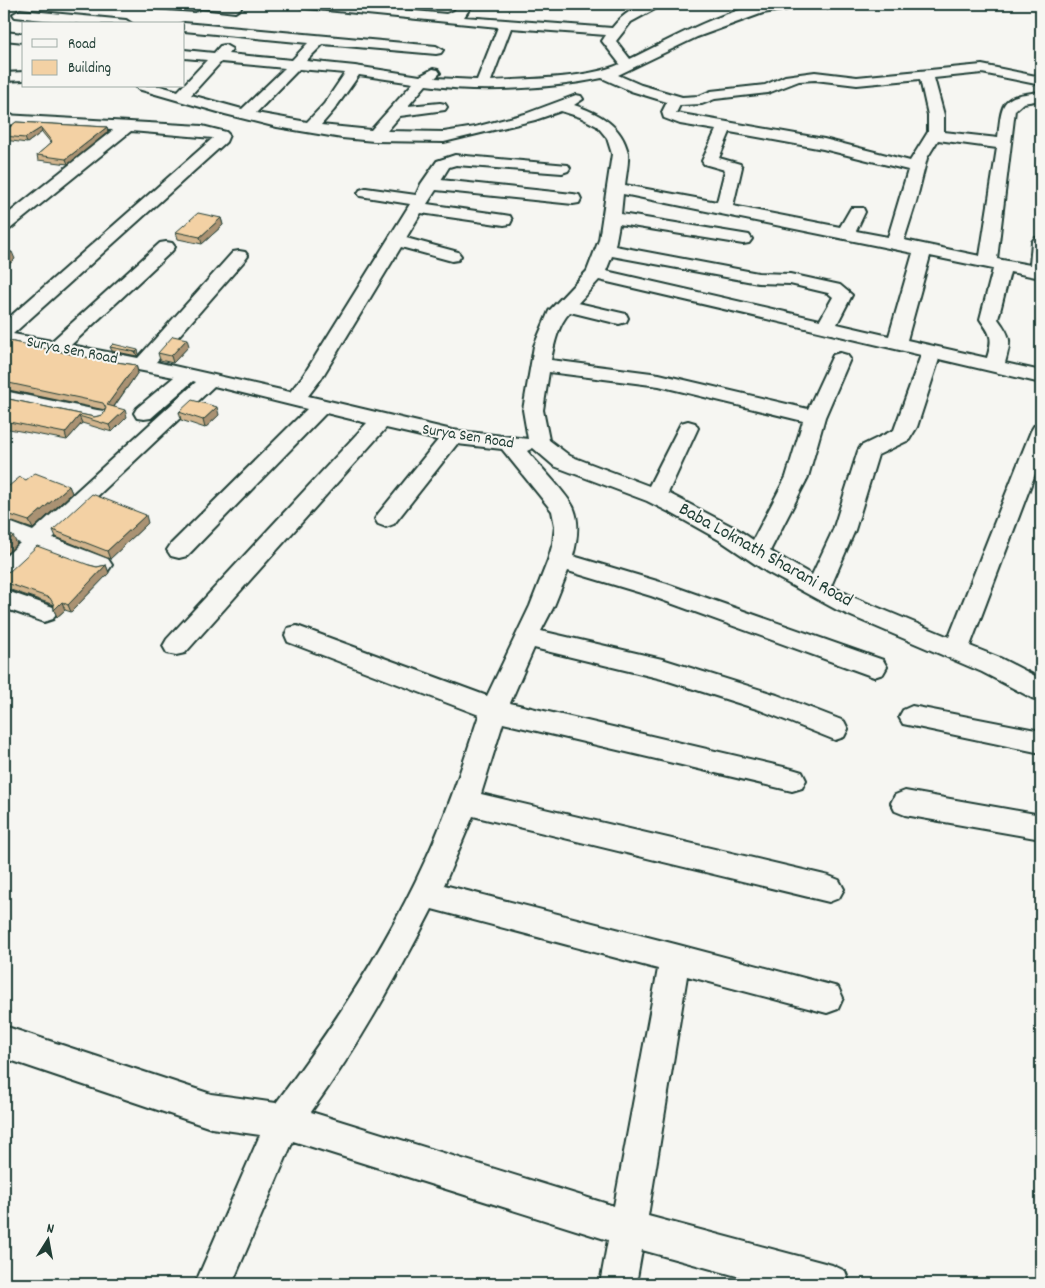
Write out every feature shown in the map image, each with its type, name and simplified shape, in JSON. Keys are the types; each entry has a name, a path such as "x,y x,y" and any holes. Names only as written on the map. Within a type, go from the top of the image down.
{"street":[{"path":"4,26 35,4"},
{"path":"153,4 235,8"},
{"path":"306,4 360,6 449,25 506,24 615,32"},
{"path":"436,50 449,25 467,4"},
{"path":"622,4 650,6 630,15 609,41 628,65"},
{"path":"185,54 355,70 423,80 482,85 578,79 610,74 692,34 761,9 801,4 839,4"},
{"path":"180,22 197,5"},
{"path":"374,45 397,13"},
{"path":"20,14 105,22"},
{"path":"482,85 506,24"},
{"path":"185,27 436,50 447,60 423,80 374,136"},
{"path":"180,97 240,32"},
{"path":"4,36 22,38"},
{"path":"246,114 267,95 315,43 321,40"},
{"path":"610,74 636,88 675,100 702,100 711,95 768,89 790,79 815,76 857,81 982,69 1041,81"},
{"path":"310,128 329,107 355,70"},
{"path":"149,88 230,111 310,128 374,136 444,137 476,131 561,106 596,89 610,74"},
{"path":"894,244 908,202 919,158 934,135 936,115 926,74"},
{"path":"4,77 22,76"},
{"path":"994,367 1000,334 989,319 996,265 1006,117 1011,104 1019,99 1041,96"},
{"path":"675,100 669,112 680,119 842,148 917,168"},
{"name":"Surya Sen Road","path":"544,447 539,442 537,423 532,410 544,346 556,315 595,274 601,263 616,188 620,154 614,137 608,129 593,118 561,106"},
{"path":"395,112 440,107"},
{"path":"4,119 215,132 221,135 222,139 4,332"},
{"path":"4,133 23,120"},
{"path":"4,225 127,127"},
{"path":"724,127 710,161 734,167 724,208"},
{"path":"934,135 1005,144"},
{"path":"295,399 311,379 443,164 448,161 562,168"},
{"path":"429,184 573,199"},
{"path":"616,188 724,208 996,265 1040,272 1041,242"},
{"path":"366,193 504,220"},
{"path":"846,233 857,212"},
{"path":"610,217 743,239"},
{"path":"395,240 452,256"},
{"path":"55,349 166,247"},
{"path":"605,249 758,278 790,279 834,289 843,296 826,327"},
{"path":"896,344 923,250"},
{"path":"142,365 238,256"},
{"path":"595,274 1041,377"},
{"path":"565,305 618,318"},
{"name":"Surya Sen Road","path":"4,338 189,374 452,437 544,447"},
{"path":"818,589 844,530 866,456 869,451 902,435 907,428 932,352"},
{"path":"757,554 797,477 815,417 840,359"},
{"path":"540,365 659,380 815,417"},
{"path":"144,413 189,374"},
{"path":"4,572 210,379"},
{"path":"4,397 97,416"},
{"path":"179,550 322,405"},
{"path":"176,646 381,420"},
{"path":"655,496 688,428"},
{"path":"956,651 1041,431"},
{"path":"386,519 452,437"},
{"path":"213,1284 284,1121 330,1058 396,950 442,859 464,802 494,710 526,637 542,606 560,560 565,543 566,526 562,509 509,444"},
{"name":"Baba Loknath Sharani Road","path":"544,447 562,461 655,496 730,535 775,566 846,604 1041,690"},
{"path":"4,528 100,565"},
{"path":"560,560 659,590 874,667"},
{"path":"4,599 44,613"},
{"path":"297,635 494,710 792,780"},
{"path":"526,637 662,669 768,702 835,729"},
{"path":"912,717 1041,742"},
{"path":"464,802 829,889"},
{"path":"905,803 994,817 1041,827"},
{"path":"425,894 827,998"},
{"path":"618,1284 675,958"},
{"path":"4,1042 211,1111 284,1121 627,1228 832,1284"}],"building":[{"path":"16,122 107,127 66,159 37,155 52,142 41,128 25,138 4,136 4,132"},
{"path":"198,213 221,218 200,237 176,232"},
{"path":"4,250 12,252 4,260"},
{"path":"173,336 187,339 171,356 158,353"},
{"path":"4,340 90,358 136,365 107,405 125,410 109,425 79,416 65,433 4,421 4,398 94,417 103,415 106,408 103,403 4,382"},
{"path":"113,344 138,350 136,352 110,347"},
{"path":"192,400 217,407 203,420 179,412"},
{"path":"35,473 69,486 29,521 4,513 4,490 20,477 26,480"},
{"path":"92,494 146,515 107,551 53,530"},
{"path":"4,533 13,536 4,546"},
{"path":"37,546 89,565 97,567 106,565 68,605 62,602 54,610 54,605 50,598 4,582 4,572 10,571"}]}
